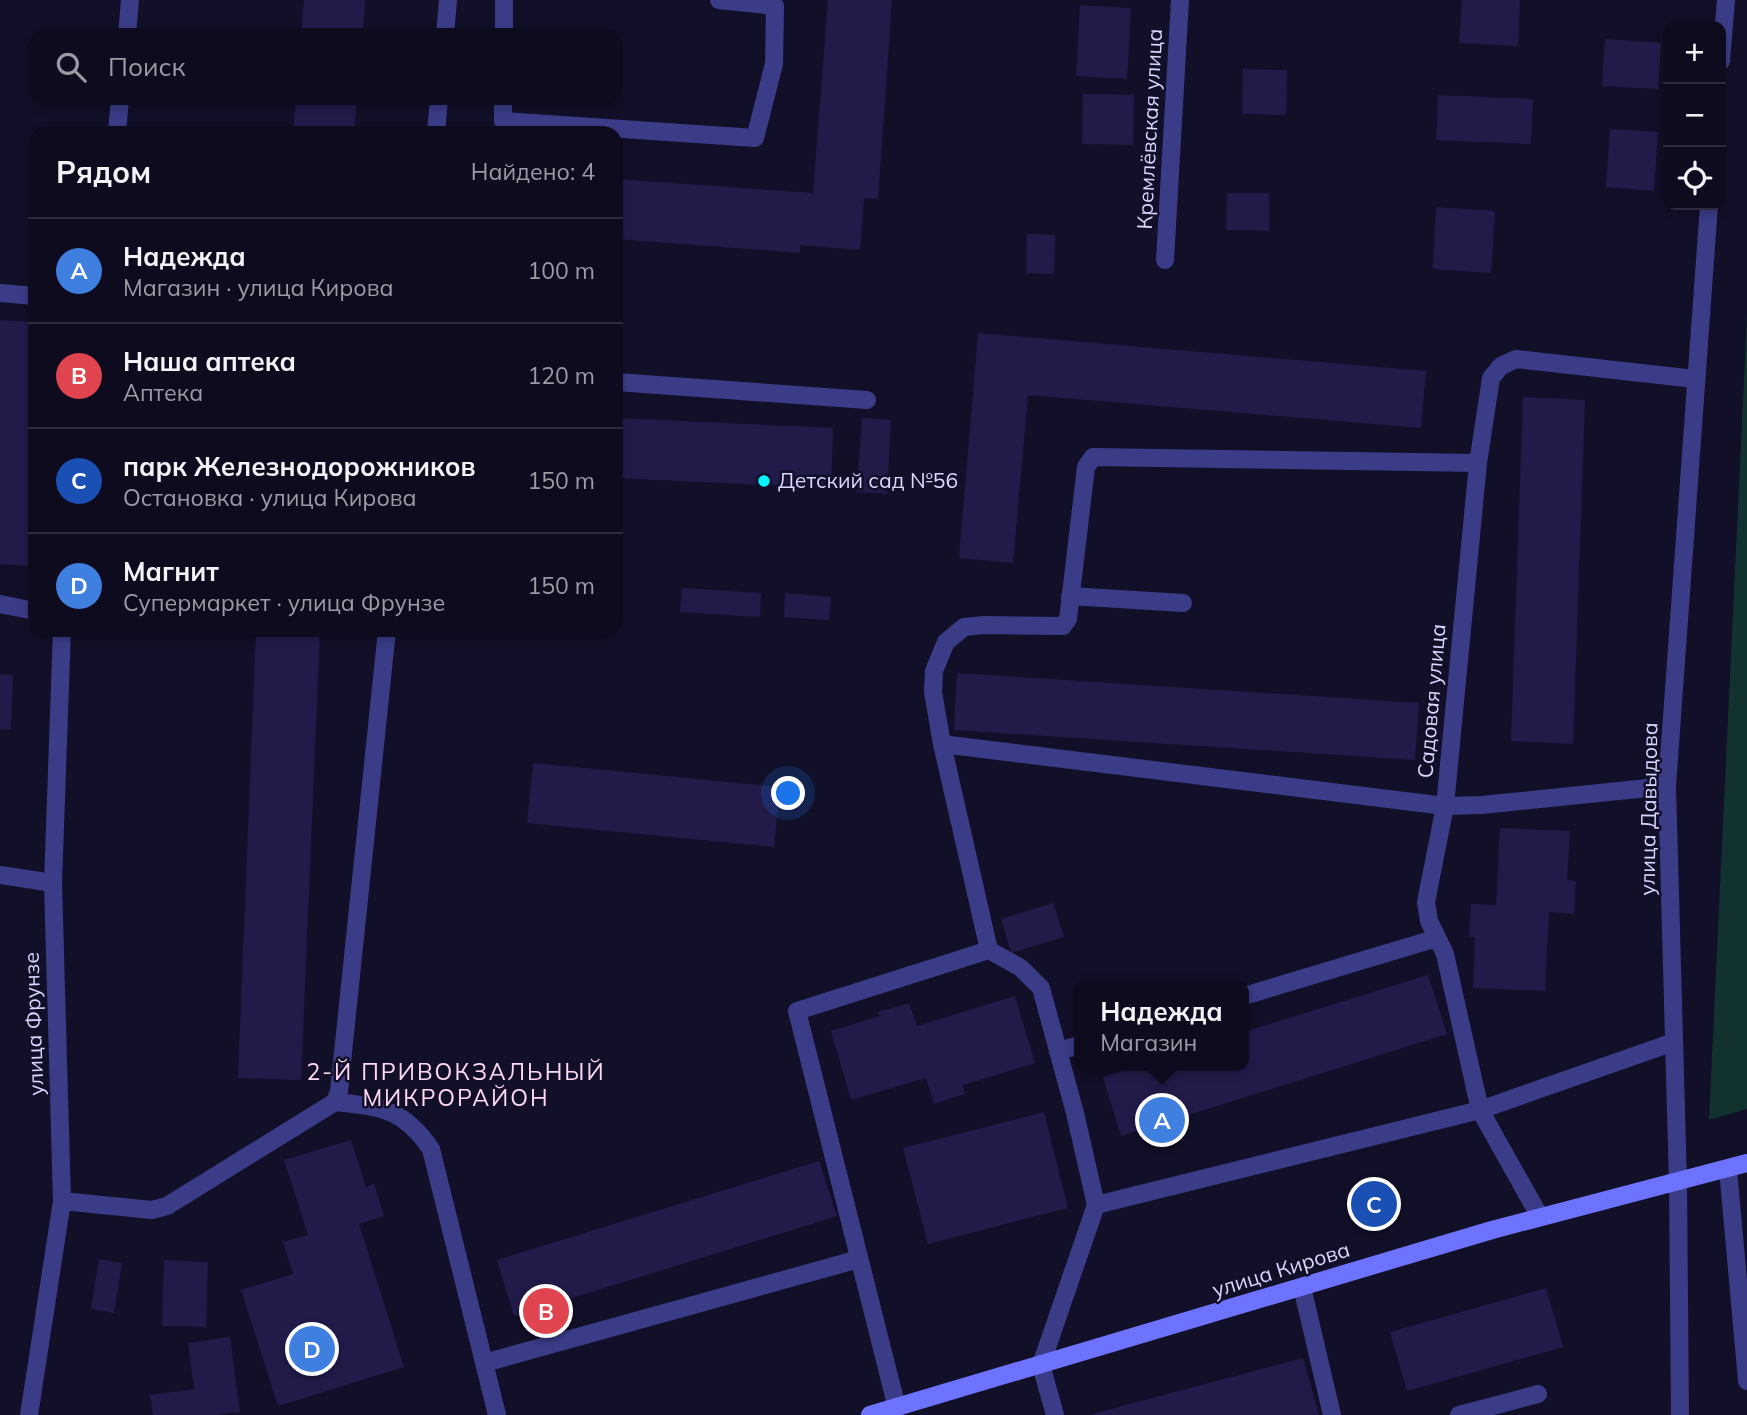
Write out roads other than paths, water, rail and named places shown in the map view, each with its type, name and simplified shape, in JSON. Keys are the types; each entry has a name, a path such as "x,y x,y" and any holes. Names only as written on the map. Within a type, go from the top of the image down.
{"main road":[{"name":"улица Кирова","path":"870,1415 1540,1217 1747,1163"}],"street":[{"path":"128,28 130,0"},
{"path":"446,28 448,0"},
{"path":"504,0 504,28"},
{"path":"623,129 755,138 774,64 775,6 719,0"},
{"name":"Кремлёвская улица","path":"1165,260 1180,0"},
{"path":"1724,21 1726,0"},
{"path":"118,126 119,105"},
{"path":"437,126 438,105"},
{"path":"503,105 503,121 577,126"},
{"name":"улица Давыдова","path":"1680,1415 1678,1183 1667,786 1709,210"},
{"path":"0,293 28,295"},
{"name":"Садовая улица","path":"1540,1217 1479,1110 1445,954 1429,921 1426,902 1445,806 1478,463 1491,378 1501,366 1516,359 1695,379"},
{"path":"623,383 867,400"},
{"path":"989,950 942,744 933,692 934,671 946,642 964,628 1063,626 1068,619 1086,467 1093,457 1478,463"},
{"path":"1070,596 1183,603"},
{"path":"0,604 28,610"},
{"name":"улица Фрунзе","path":"29,1415 61,1201 53,883 62,637"},
{"path":"335,1102 339,1091 386,637"},
{"path":"942,744 1445,806 1667,786"},
{"path":"0,875 53,883"},
{"path":"1249,994 1437,938"},
{"path":"897,1408 797,1011 989,950 1021,968 1041,988 1096,1205 1041,1365 1055,1415"},
{"path":"1096,1205 1479,1110 1674,1042"},
{"path":"1058,1051 1074,1047"},
{"path":"61,1201 152,1210 167,1206 335,1102 374,1106 393,1112 417,1129 431,1149 497,1415"},
{"path":"1728,1169 1747,1381"},
{"path":"1732,1228 1747,1240"},
{"path":"484,1363 859,1259"},
{"path":"1302,1287 1332,1415"},
{"path":"1459,1415 1538,1394"}],"place":[{"name":"Детский сад №56","path":"764,481"},
{"name":"Надежда","path":"1162,1120"},
{"name":"парк Железнодорожников","path":"1374,1204"},
{"name":"Наша аптека","path":"546,1311"},
{"name":"Магнит","path":"312,1349"}],"district":[{"name":"2-Й ПРИВОКЗАЛЬНЫЙ МИКРОРАЙОН","path":"456,1085"}]}
